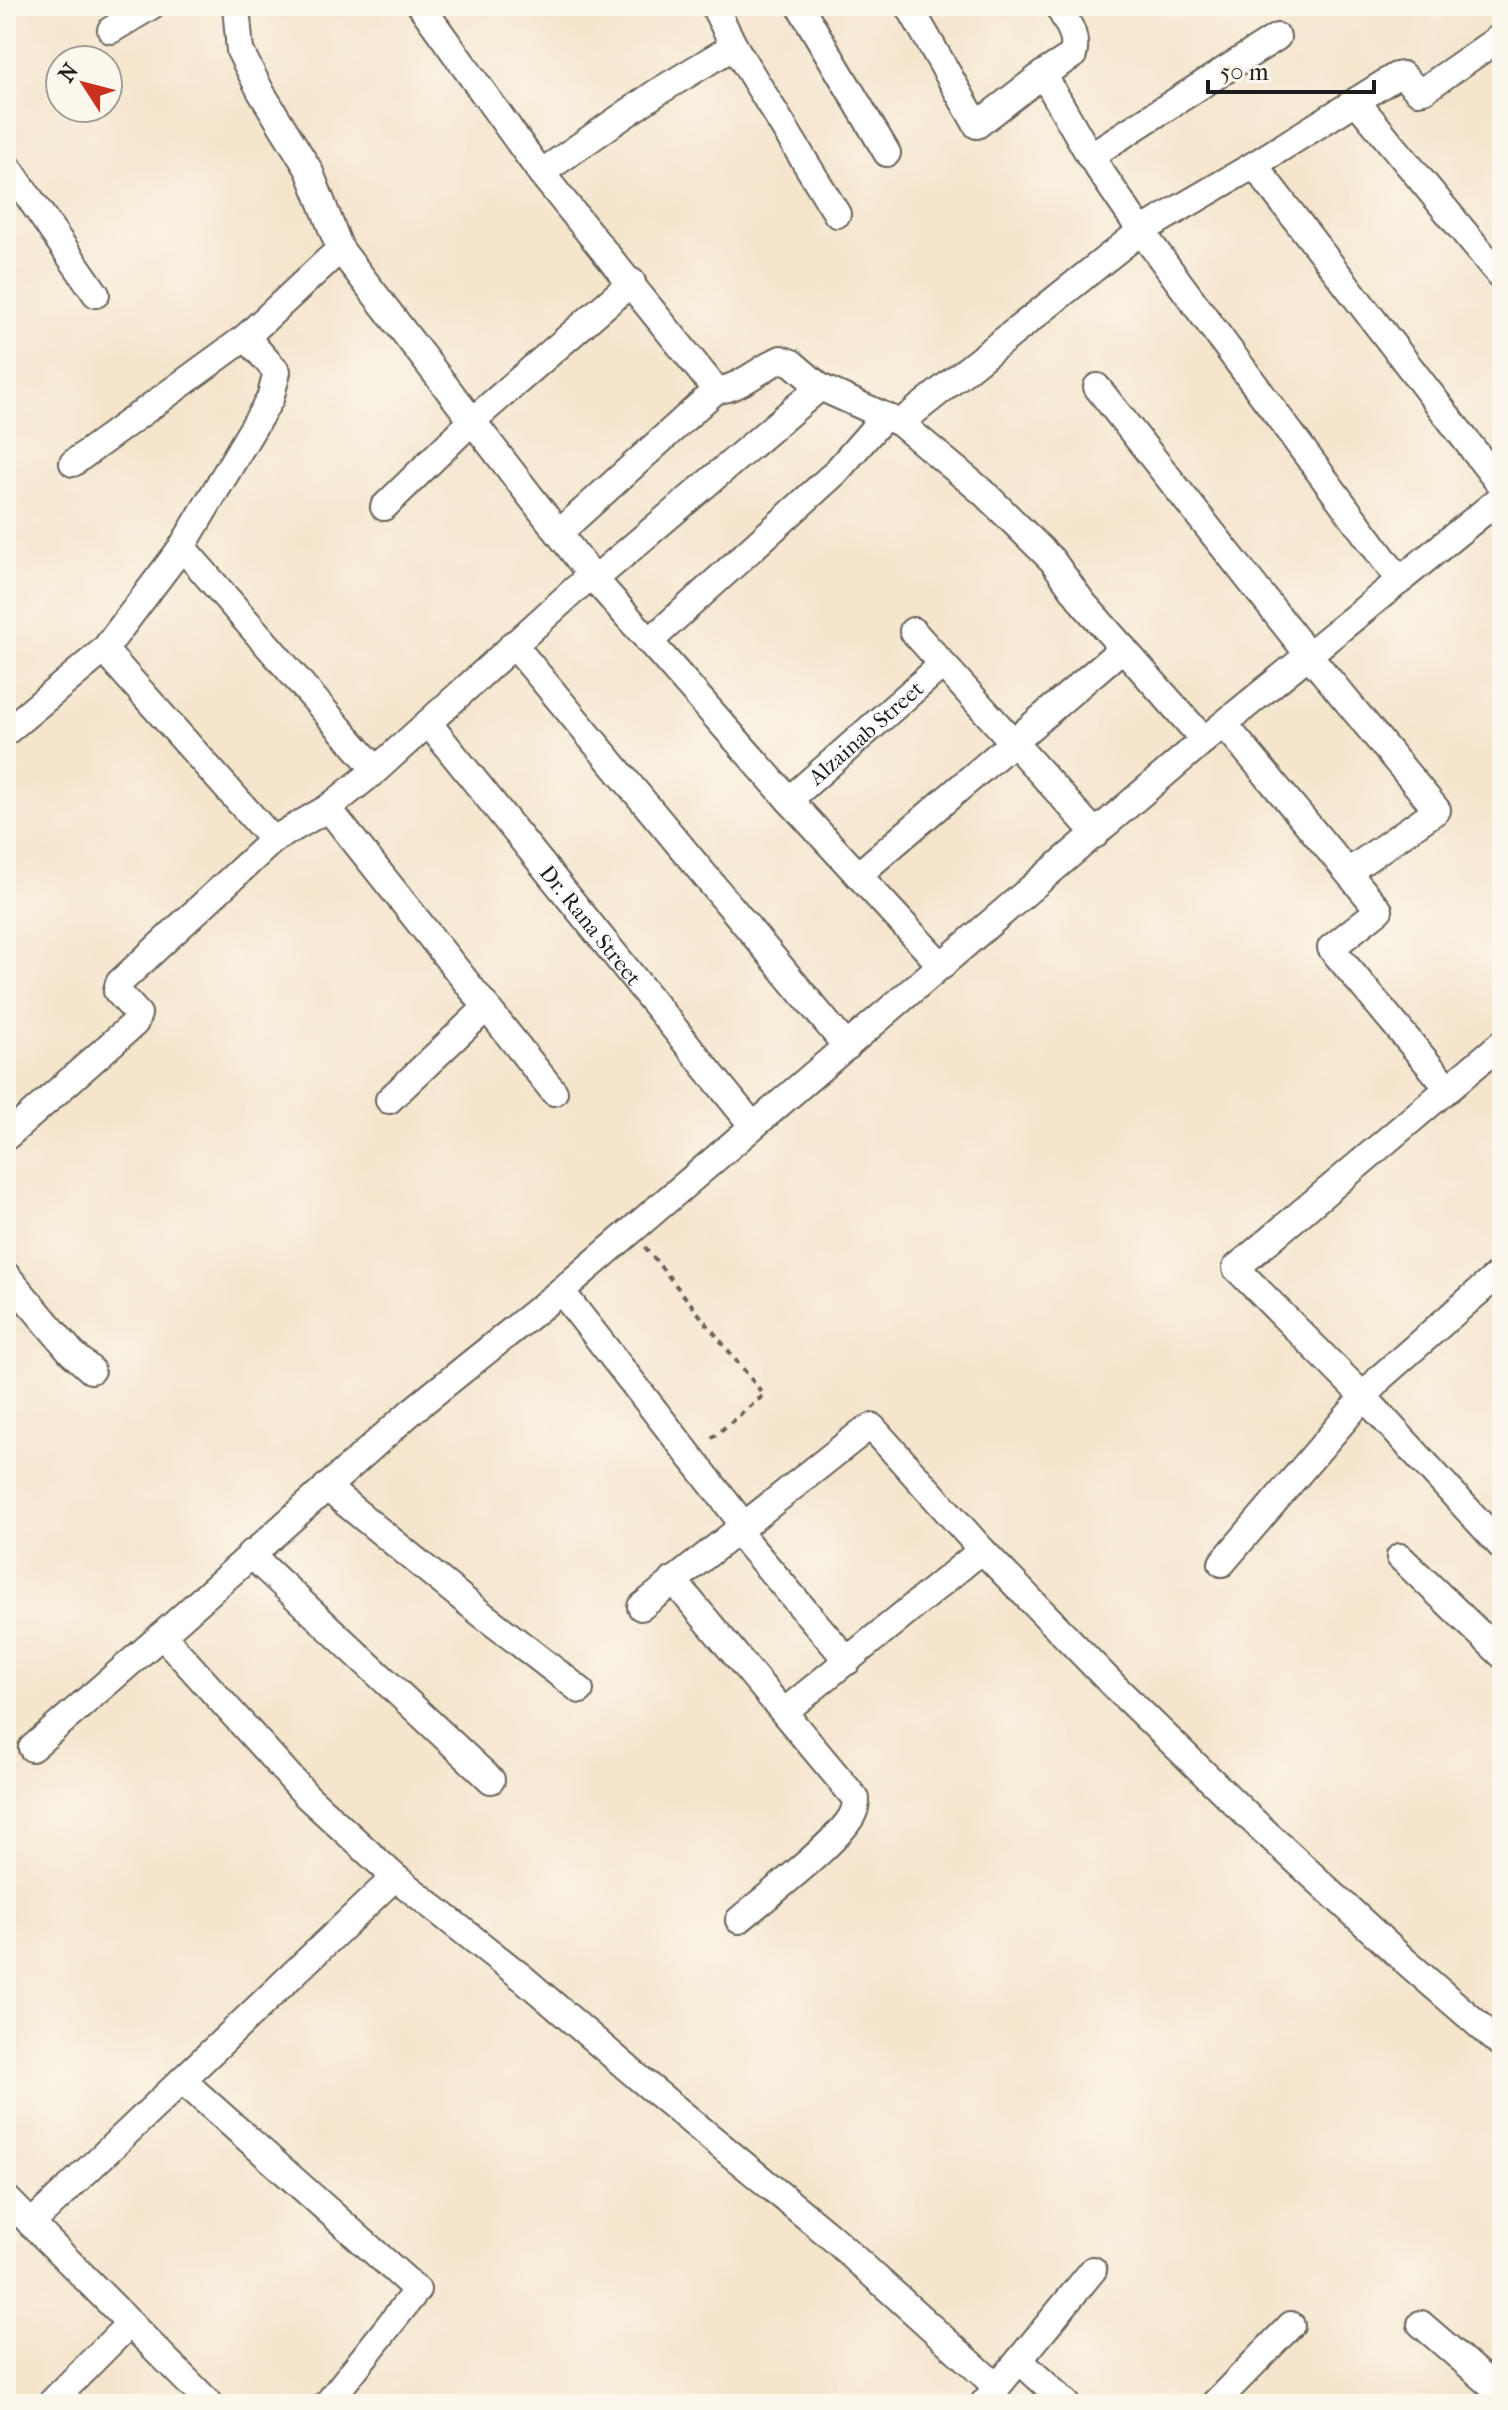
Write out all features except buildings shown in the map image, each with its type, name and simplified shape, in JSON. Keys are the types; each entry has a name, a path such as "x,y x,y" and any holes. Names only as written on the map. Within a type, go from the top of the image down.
{"street":[{"path":"111,30 151,6"},
{"path":"236,6 240,51 309,170 340,249 593,577 789,800 942,966"},
{"path":"421,6 541,173 632,282 716,390"},
{"path":"714,6 734,46 837,214"},
{"path":"800,6 887,153"},
{"path":"909,6 977,125 1073,55 1076,44 1074,34 1058,6"},
{"path":"649,642 893,420 1141,231 1396,76 1402,75 1418,91 1424,90 1502,36"},
{"path":"1090,156 1277,37"},
{"path":"541,173 656,93 734,46"},
{"path":"1043,74 1090,156 1141,231 1400,581"},
{"path":"1356,101 1502,278"},
{"path":"6,164 96,294"},
{"path":"1254,165 1502,487"},
{"path":"73,463 246,337 340,249"},
{"path":"384,507 472,421 632,282"},
{"path":"6,732 104,650 182,547 270,399 277,372 246,337"},
{"path":"559,533 716,390 737,384 781,359 792,363 820,387 893,420 984,493 1052,560 1083,603 1123,648 1214,732 1348,872 1379,910 1331,948 1449,1089"},
{"path":"6,1137 135,1023 138,1014 117,991 119,983 273,840 328,808 376,770 513,644 820,387"},
{"path":"1097,387 1308,654 1437,810 1348,872"},
{"path":"32,1748 412,1411 561,1291 1214,732 1502,497"},
{"path":"182,547 376,770"},
{"path":"913,631 1096,834"},
{"path":"513,644 847,1047"},
{"path":"858,875 1123,648"},
{"path":"104,650 273,840"},
{"name":"Alzainab Street","path":"789,800 942,665"},
{"name":"Dr. Rana Street","path":"429,724 753,1126"},
{"path":"328,808 554,1092"},
{"path":"389,1100 487,1007"},
{"path":"1501,1046 1236,1268 1364,1397 1502,1547"},
{"path":"1222,1563 1381,1377 1502,1271"},
{"path":"6,1275 72,1353 91,1370"},
{"path":"561,1291 690,1456 739,1527 848,1661"},
{"path":"641,1607 739,1527 872,1427 982,1550 1114,1686 1248,1816 1404,1960 1502,2045"},
{"path":"326,1487 580,1690"},
{"path":"784,1712 982,1550"},
{"path":"250,1554 491,1780"},
{"path":"1400,1557 1502,1655"},
{"path":"673,1580 856,1799 849,1821 824,1848 739,1920"},
{"path":"162,1635 307,1796 395,1877 524,1979 731,2156 829,2235 990,2396 1093,2270"},
{"path":"31,2224 395,1877"},
{"path":"182,2080 417,2290 327,2404"},
{"path":"6,2198 210,2404"},
{"path":"50,2404 130,2323"},
{"path":"1421,2324 1497,2394"},
{"path":"1214,2404 1291,2325"},
{"path":"1020,2361 1067,2404"}],"path":[{"path":"632,1230 764,1395 690,1456"}]}
